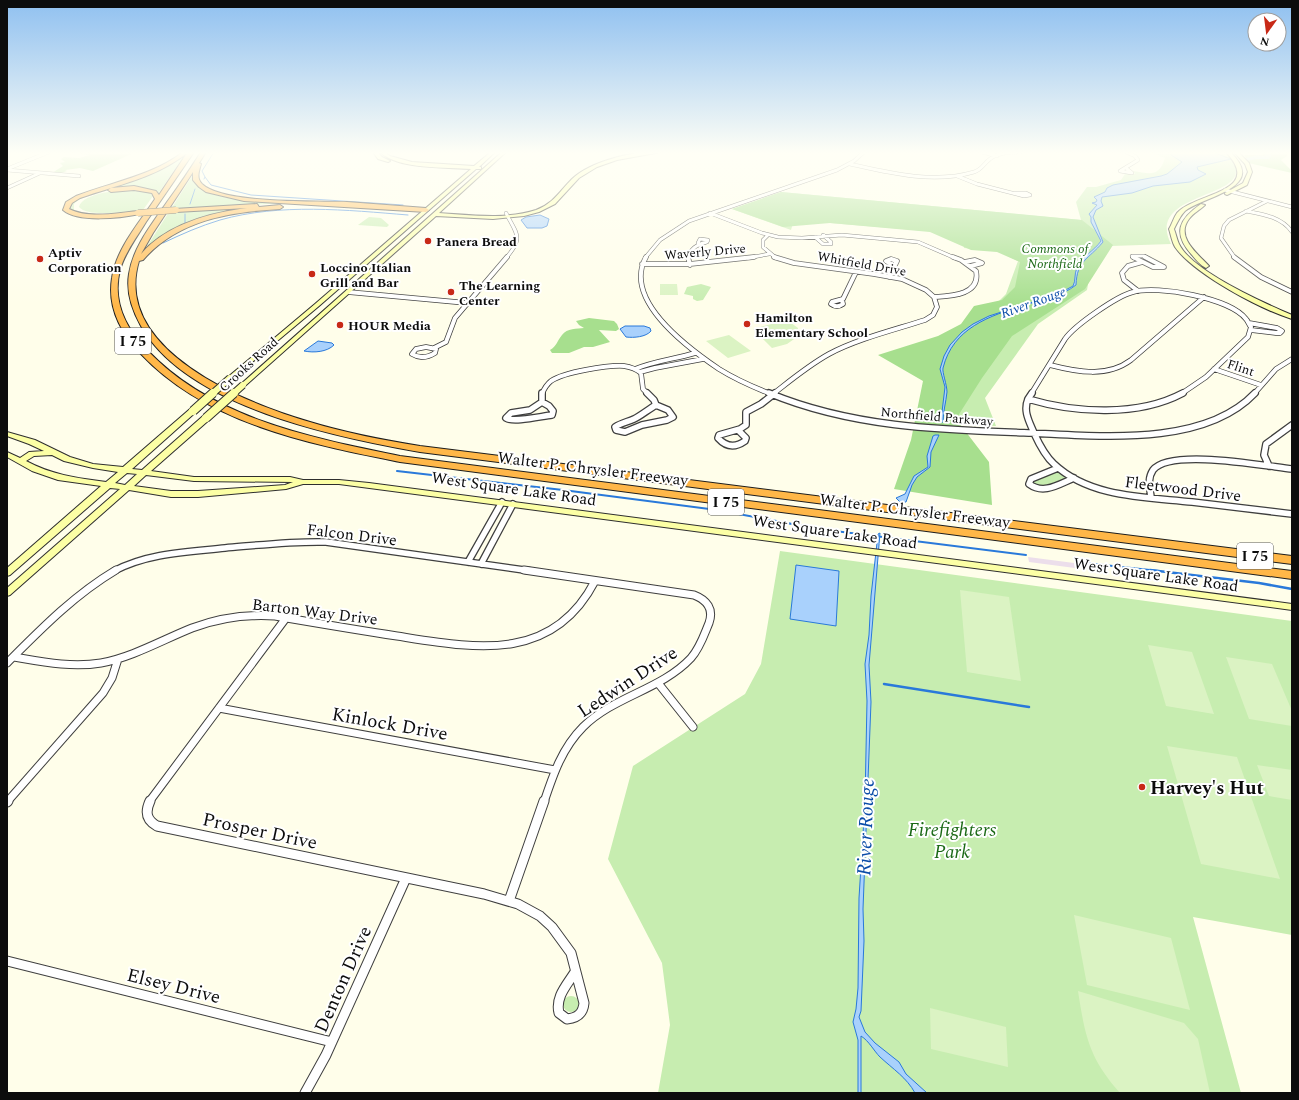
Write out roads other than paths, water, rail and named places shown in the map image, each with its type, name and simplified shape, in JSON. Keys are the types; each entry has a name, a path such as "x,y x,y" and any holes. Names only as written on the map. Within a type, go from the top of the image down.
{"highway":[{"path":"68,203 66,210 70,213 86,215 273,206 337,207 425,212"},
{"path":"77,203 76,206 79,210 90,213 139,212"},
{"name":"Walter P. Chrysler Freeway","path":"155,203 132,239 117,269 114,296 122,323 128,335 141,351 173,380 212,402 270,427 333,445 400,459 1292,575"},
{"name":"Walter P. Chrysler Freeway","path":"169,203 142,245 132,273 132,295 138,315 146,329 159,346 178,364 224,392 295,422 344,435 420,450 1292,560"},
{"path":"343,203 361,204 425,212"},
{"path":"176,210 256,204 361,204"},
{"path":"132,273 146,252 155,243 175,231 200,222 228,214 263,208 337,207"}],"main road":[{"name":"Crooks Road","path":"7,573 142,454 434,203"},
{"name":"Crooks Road","path":"7,593 158,461 446,203"},
{"path":"425,212 480,217 507,214 553,203"},
{"path":"1195,203 1178,214 1173,223 1172,233 1175,242 1191,261 1209,275 1244,295 1292,317"},
{"path":"1209,203 1188,216 1182,228 1182,234 1186,244 1193,254 1207,267 1230,282 1292,312"},
{"path":"373,257 377,259 384,259"},
{"path":"362,266 373,269"},
{"path":"335,290 339,293 347,292"},
{"path":"317,305 326,306 329,308"},
{"name":"West Square Lake Road","path":"7,434 32,442 53,453 80,463 144,473 194,479 290,479 302,482 368,484 1292,607"},
{"path":"20,461 32,454 53,453"},
{"name":"West Square Lake Road","path":"7,454 35,469 55,477 107,486 171,494 220,493 286,487 302,482"},
{"path":"142,454 143,458 147,461 158,461"},
{"path":"220,493 229,488 235,480"},
{"path":"87,503 98,503 102,506 102,509"},
{"path":"7,581 20,582"}],"street":[{"name":"Northfield Parkway","path":"739,203 689,221 665,235 650,249 642,264 641,283 645,297 666,324 703,359 736,379 772,395 821,410 888,424 924,428 1101,436 1151,434 1223,417 1243,405 1273,370 1292,359"},
{"path":"1262,203 1231,218 1224,226 1221,238 1225,247 1234,258 1251,270 1292,292"},
{"path":"1277,203 1292,207"},
{"path":"1246,211 1278,221 1287,226 1292,232"},
{"path":"710,213 768,235 793,238 824,235 847,235 909,240 929,246 965,262 976,271 978,276 972,288 959,294 934,297 937,307 930,317 850,345 829,354 809,366 761,404 746,412 746,425 739,431 721,434 718,438 726,446 742,443 746,438 739,431"},
{"path":"434,348 436,349 435,353 427,357 419,358 412,354 413,351 419,348 434,348 443,344 448,339 452,322 518,243 517,234 507,214"},
{"path":"768,235 764,238 762,243 764,249 769,254"},
{"path":"815,237 823,244 831,244 831,242 824,235"},
{"path":"690,265 687,259 688,254 698,244"},
{"name":"Waverly Drive","path":"642,264 690,265 769,254"},
{"name":"Whitfield Drive","path":"769,254 794,263 889,277 913,283 924,288 934,297"},
{"path":"1138,291 1124,280 1122,273 1123,270 1128,266 1142,262 1154,268 1161,269 1164,267 1144,256 1133,255 1133,257 1142,262"},
{"path":"965,262 975,260 982,263 971,266"},
{"path":"889,277 894,266"},
{"path":"842,300 856,272"},
{"path":"1138,291 1172,291 1204,297 1232,308 1241,314 1249,323 1251,330 1248,337 1196,386 1186,392 1164,400 1139,406 1112,409 1077,410 1028,399 1069,333 1123,295 1138,291"},
{"path":"347,292 467,303"},
{"path":"1050,365 1090,371 1119,368 1131,360 1147,344 1204,297"},
{"path":"1249,323 1276,328 1282,331 1276,334 1251,330"},
{"path":"637,371 650,363 671,360 695,353"},
{"path":"637,371 654,367 686,364 703,359"},
{"path":"542,402 542,394 549,382 558,378 610,366 627,367 642,375 642,387 656,405 668,410 673,417 670,420 640,425 625,432 619,432 615,429 617,425 632,420 656,405"},
{"name":"Flint","path":"1214,369 1261,385"},
{"name":"Fleetwood Drive","path":"1028,399 1025,406 1025,411 1047,456 1058,468 1074,478 1108,491 1292,514"},
{"path":"542,402 550,407 553,411 552,415 530,417 514,421 506,418 511,413 530,410 542,402"},
{"path":"1269,466 1264,455 1266,444 1292,425"},
{"path":"1151,497 1148,486 1150,475 1156,468 1168,462 1184,459 1203,459 1292,469"},
{"path":"1058,468 1031,479 1029,484 1036,488 1045,489 1074,478"},
{"path":"468,562 502,502"},
{"path":"481,564 513,504"},
{"name":"Falcon Drive","path":"7,663 87,587 122,567 153,556 173,553 310,541 326,542 694,595 705,600"},
{"name":"Barton Way Drive","path":"14,656 60,665 75,666 100,663 140,652 190,628 216,620 250,615 286,618 461,646 484,648 499,646 535,637 565,621 584,602 595,581"},
{"name":"Ledwin Drive","path":"509,901 555,770 563,752 570,742 588,723 611,706 670,677 685,664 701,644 711,613 710,606 705,600"},
{"name":"Prosper Drive","path":"286,618 150,800 146,813 147,818 152,824 157,826 509,901 530,910 552,926 570,953 585,1006 578,1017 567,1019 559,1013 557,1003 559,997 575,972"},
{"path":"7,802 102,693 112,678 118,659"},
{"path":"658,683 693,727"},
{"name":"Kinlock Drive","path":"219,708 555,770"},
{"name":"Denton Drive","path":"305,1093 332,1042 406,878"},
{"name":"Elsey Drive","path":"7,961 332,1042"}],"water":[{"name":"River Rouge","path":"1093,203 1102,203 1103,206 1096,210 1093,217 1103,242 1081,265 1076,285 1058,295 1012,309 986,319 964,333 955,343 948,354 943,368 947,392 943,422 938,422 942,412 945,387 940,369 944,356 950,345 962,332 973,324 989,316 1058,294 1073,286 1076,270 1079,264 1101,241 1091,222 1091,217 1089,214 1097,205"},
{"path":"540,215 549,219 547,226 542,228 527,228 521,220 526,217"},
{"path":"625,326 644,326 650,328 651,331 640,337 626,337 620,329"},
{"path":"318,341 332,343 334,345 328,349 320,351 304,351"},
{"path":"939,435 931,452 930,467 917,477 912,485 906,502 900,502 896,498 905,494 914,476 928,467 927,456 933,436"},
{"name":"River Rouge","path":"880,533 869,665 871,702 863,909 864,941 861,1011 859,1017 865,1032 875,1043 899,1062 906,1074 927,1093 915,1093 904,1078 880,1057 861,1036 861,1093 858,1093 858,1040 853,1022 858,988 859,898 865,802 867,701 865,664 878,534"},
{"path":"796,565 839,571 836,626 790,619"}],"waterway":[{"path":"378,203 403,205"},
{"path":"163,243 191,230 220,220 266,211 314,209 408,215"},
{"path":"185,214 185,224"},
{"path":"397,471 563,490 717,510 819,529 1026,555"},
{"path":"1076,562 1152,570"},
{"path":"1152,570 1159,571"},
{"path":"1152,570 1259,583 1292,589"},
{"path":"884,684 1029,707"}],"place":[{"name":"Panera Bread","path":"428,241"},
{"name":"Aptiv Corporation","path":"40,259"},
{"name":"Loccino Italian Grill and Bar","path":"312,274"},
{"name":"The Learning Center","path":"451,292"},
{"name":"Hamilton Elementary School","path":"747,324"},
{"name":"HOUR Media","path":"340,325"},
{"name":"Harvey's Hut","path":"1142,787"}],"park label":[{"name":"Commons of Northfield","path":"1055,256"},
{"name":"Firefighters Park","path":"952,840"}]}
